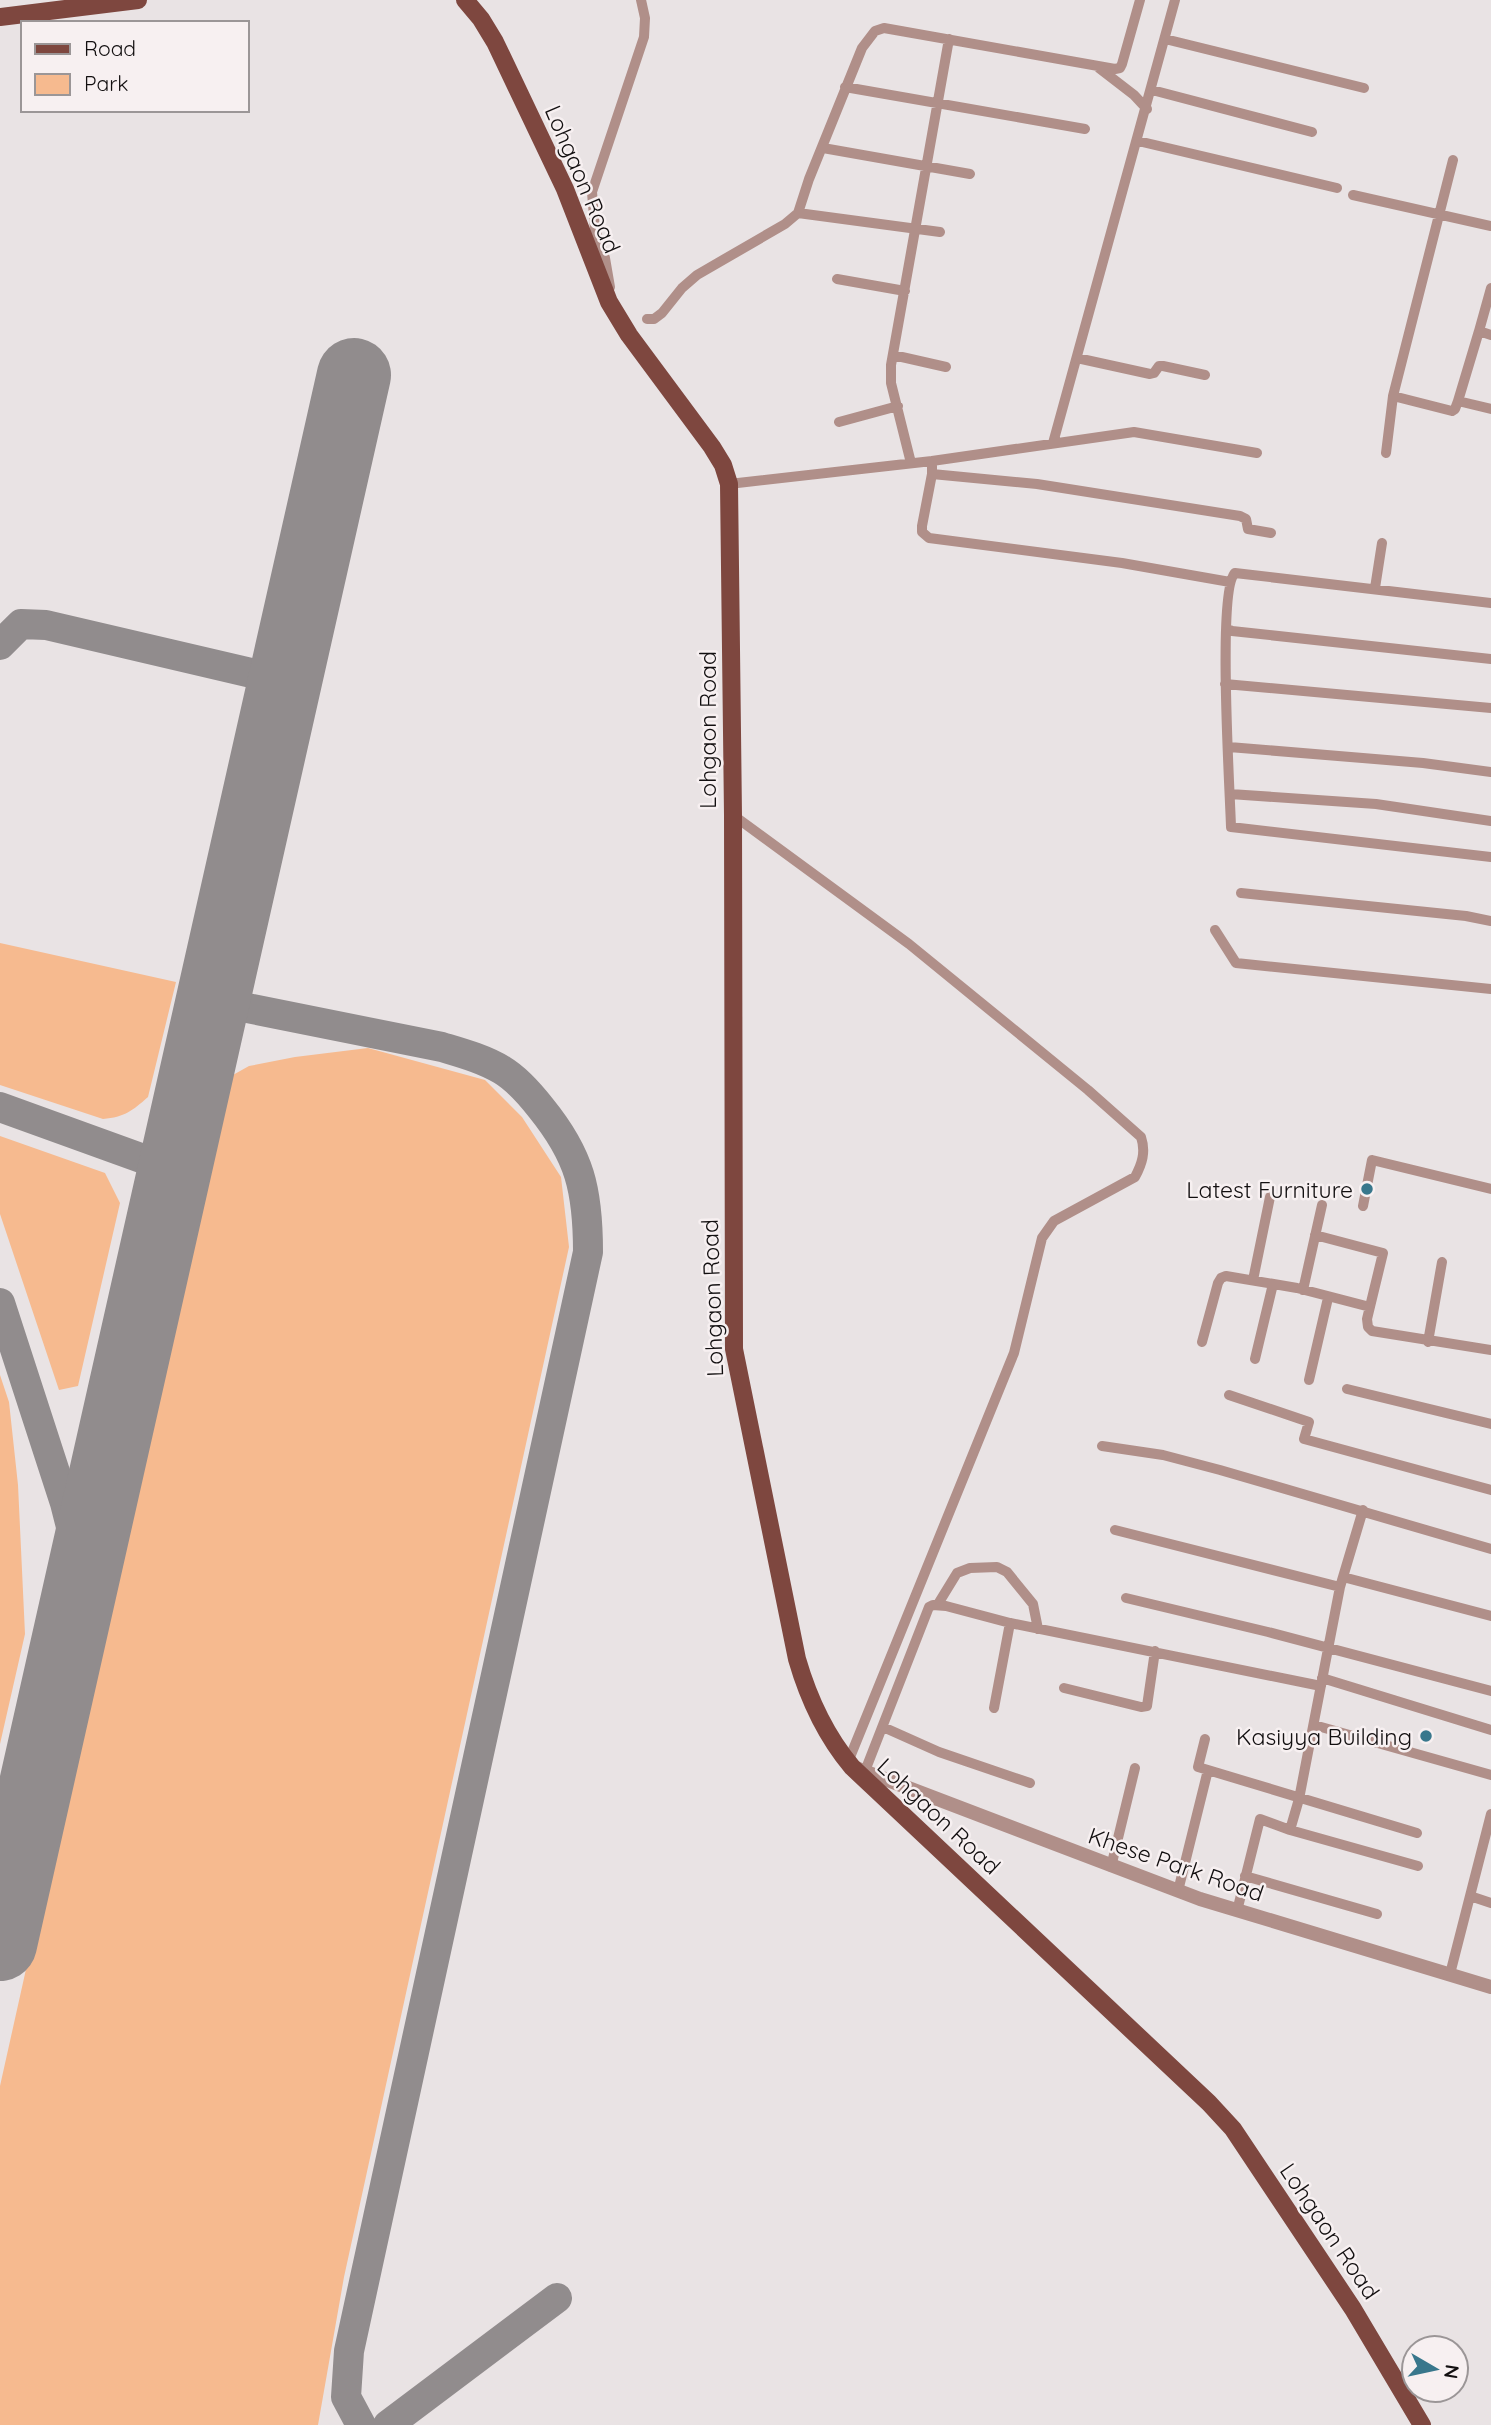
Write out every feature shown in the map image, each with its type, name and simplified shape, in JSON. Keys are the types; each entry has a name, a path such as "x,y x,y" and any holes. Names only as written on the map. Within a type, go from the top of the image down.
{"main road":[{"path":"0,16 138,0"},
{"name":"Lohgaon Road","path":"465,0 495,42 565,190 609,302 629,335 712,447 723,465 729,484 734,1349 739,1385 797,1659 805,1685 822,1721 855,1767 1209,2103 1233,2129 1353,2309 1422,2425"}],"street":[{"path":"609,302 611,290 605,258 595,230 592,192 643,37 645,18 641,0"},
{"path":"647,319 654,319 697,275 785,224 798,213 845,87 862,48 876,31 884,28 1115,69 1122,64 1140,0"},
{"path":"1053,443 1175,0"},
{"path":"1165,38 1364,89"},
{"path":"911,463 891,383 893,355 949,39"},
{"path":"1099,68 1134,95 1147,109"},
{"path":"845,87 1085,129"},
{"path":"1152,90 1312,132"},
{"path":"1138,141 1337,188"},
{"path":"823,148 970,174"},
{"path":"1386,453 1392,396 1453,160"},
{"path":"1353,195 1491,226"},
{"path":"798,213 940,232"},
{"path":"837,279 905,292"},
{"path":"1392,396 1452,411 1458,401 1491,288"},
{"path":"1479,331 1491,335"},
{"path":"893,355 946,367"},
{"path":"1077,358 1150,374 1163,366 1205,375"},
{"path":"1458,401 1491,409"},
{"path":"839,422 898,406"},
{"path":"729,484 932,461 1134,432 1257,453"},
{"path":"932,461 922,526 922,532 929,538 1122,564 1230,582"},
{"path":"932,474 1037,484 1240,516 1246,519 1248,529 1271,534"},
{"path":"1375,588 1381,543"},
{"path":"1491,603 1235,573 1230,582 1225,684 1231,827 1491,857"},
{"path":"1227,629 1491,659"},
{"path":"1225,684 1491,708"},
{"path":"1229,747 1423,763 1491,772"},
{"path":"1230,793 1376,804 1491,821"},
{"path":"733,815 909,944 1088,1090 1141,1137 1144,1146 1135,1177 1054,1221 1042,1238 1014,1353 855,1767"},
{"path":"1241,893 1491,921"},
{"path":"1215,930 1236,963 1491,989"},
{"path":"1363,1206 1372,1160 1491,1189"},
{"path":"1253,1280 1270,1197"},
{"path":"1303,1290 1322,1205"},
{"path":"1315,1235 1383,1253 1367,1320 1372,1331 1491,1350"},
{"path":"1428,1342 1442,1262"},
{"path":"1202,1342 1221,1278 1235,1276 1370,1307"},
{"path":"1255,1359 1273,1284"},
{"path":"1309,1380 1328,1297"},
{"path":"1347,1389 1491,1424"},
{"path":"1229,1395 1309,1422 1304,1439 1491,1490"},
{"path":"1102,1446 1163,1455 1363,1510 1491,1549"},
{"path":"1290,1830 1299,1799 1342,1582 1363,1510"},
{"path":"1115,1530 1491,1616"},
{"path":"938,1604 957,1573 971,1568 997,1567 1007,1572 1033,1604 1038,1629"},
{"path":"1126,1598 1491,1691"},
{"path":"855,1767 883,1727 929,1607 938,1604 1038,1629 1321,1682 1491,1730"},
{"path":"994,1708 1010,1623"},
{"path":"1064,1688 1147,1706 1155,1651"},
{"path":"1314,1725 1491,1775"},
{"path":"883,1727 939,1752 1030,1783"},
{"path":"1205,1739 1198,1767 1417,1833"},
{"name":"Khese Park Road","path":"855,1767 1178,1891 1491,1987"},
{"path":"1111,1867 1135,1768"},
{"path":"1178,1891 1208,1770"},
{"path":"1450,1974 1491,1814"},
{"path":"1237,1911 1260,1819 1418,1866"},
{"path":"1245,1876 1377,1914"},
{"path":"1469,1896 1491,1903"}],"green space":[{"path":"0,943 176,982 148,1097 128,1112 103,1119 0,1085"},
{"path":"368,1048 485,1080 522,1117 561,1177 569,1247 344,2277 318,2425 0,2425 0,2086 224,1080 249,1066"},
{"path":"0,1136 105,1173 120,1203 78,1386 59,1390 0,1214"},
{"path":"0,1375 9,1402 18,1485 25,1634 0,1744"}],"taxiway":[{"path":"0,645 21,624 46,625 285,681"},
{"path":"212,1001 442,1047 495,1066 528,1092 565,1142 579,1175 586,1210 588,1252 349,2351 346,2397 361,2425"},
{"path":"0,1107 174,1170"},
{"path":"0,1303 65,1503 83,1574"},
{"path":"65,1503 87,1497 104,1482"},
{"path":"388,2425 557,2298"}],"runway":[{"path":"0,1944 354,375"}],"place":[{"name":"Latest Furniture","path":"1367,1189"},
{"name":"Kasiyya Building","path":"1426,1736"}]}
